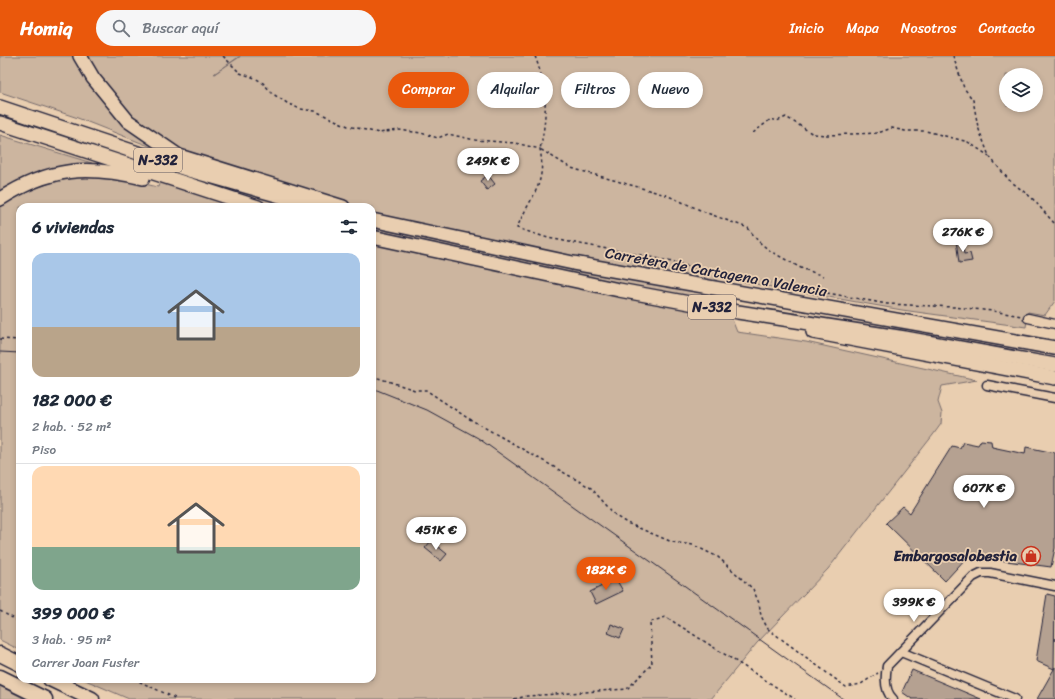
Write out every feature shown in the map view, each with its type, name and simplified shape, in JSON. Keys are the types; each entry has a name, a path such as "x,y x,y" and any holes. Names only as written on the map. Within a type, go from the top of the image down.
{"highway":[{"path":"80,56 93,78 128,121 179,156 330,203"},
{"name":"N-332","path":"0,107 192,171 305,203"},
{"name":"N-332","path":"0,123 246,203"},
{"path":"0,199 17,188 59,173 97,170 111,171 144,178 234,203"},
{"path":"376,217 413,229"},
{"name":"Carretera de Cartagena a Valencia","path":"376,221 573,263 1055,348"},
{"name":"N-332","path":"376,238 611,288 738,312 905,338 1055,365"},
{"path":"738,312 792,329 870,342 1055,378"},
{"path":"0,654 16,662"},
{"path":"0,677 45,699"},
{"path":"58,683 92,699"}],"street":[{"path":"1028,318 1055,324"},
{"path":"987,385 1055,398"},
{"path":"893,699 889,696 884,678 887,666 973,577 981,573 990,573 1055,586"},
{"path":"901,652 1015,699"}],"path":[{"path":"223,56 240,73 255,78 287,103 300,109 320,113 348,126 379,133 399,130 420,133 438,138 448,134 475,140 515,143 540,148 571,168 666,194 707,213 748,228 758,241 770,251 801,268 823,276"},
{"path":"535,56 541,72 546,102 543,135 540,148 543,165 539,183 516,228 548,238 656,258 703,270 887,304 993,311 1028,318"},
{"path":"953,56 964,88 973,100 978,127 990,156 1009,180 1032,198 1055,224"},
{"path":"753,133 771,119 777,121 786,117 813,134 827,136 878,133 892,128 905,131 926,131 968,142 990,156"},
{"path":"0,339 16,340"},
{"path":"376,377 409,388 426,390 466,417 591,488 617,517 627,523 672,542 693,545 718,557 753,589 759,603 760,616 768,629 846,686 861,684 887,666"},
{"path":"0,611 16,620"},
{"path":"514,699 527,696 627,689 652,664 650,622 666,617 795,699"},
{"path":"142,683 176,699"}],"shaded area":[{"path":"0,56 75,56 155,146 154,148 75,117 0,92"},
{"path":"85,56 240,56 214,74 241,56 1055,56 1055,301 1045,315 1028,312 1026,327 902,310 715,277 737,332 806,342 977,380 942,386 938,402 942,413 941,424 933,435 828,569 757,643 711,699 129,699 92,683 376,683 376,203 16,203 16,648 0,640 0,205 41,186 77,178 113,178 158,187 169,152 117,103"},
{"path":"0,135 92,163 91,166 0,195"},
{"path":"0,686 25,699 0,699"}],"building":[{"path":"488,175 495,184 487,190 480,181"},
{"path":"956,240 962,240 964,254 970,253 972,261 959,263"},
{"path":"981,440 991,441 992,447 1025,454 1026,447 1055,453 1055,548 1051,567 968,556 945,581 886,523 903,507 910,513 952,446 960,448 963,442 978,445"},
{"path":"431,541 447,554 441,561 425,548"},
{"path":"616,579 623,591 596,604 590,592"},
{"path":"1047,594 1055,596 1054,669 1036,661"},
{"path":"611,624 624,629 620,638 608,633"},
{"path":"1055,667 1055,699 1037,699 1054,669"},
{"path":"912,670 981,699 912,699 902,692"}],"tram line":[{"path":"0,352 16,353"},
{"path":"376,390 427,410 478,438 843,699"}],"place":[{"name":"Embargosalobestia","path":"1031,556"}]}
